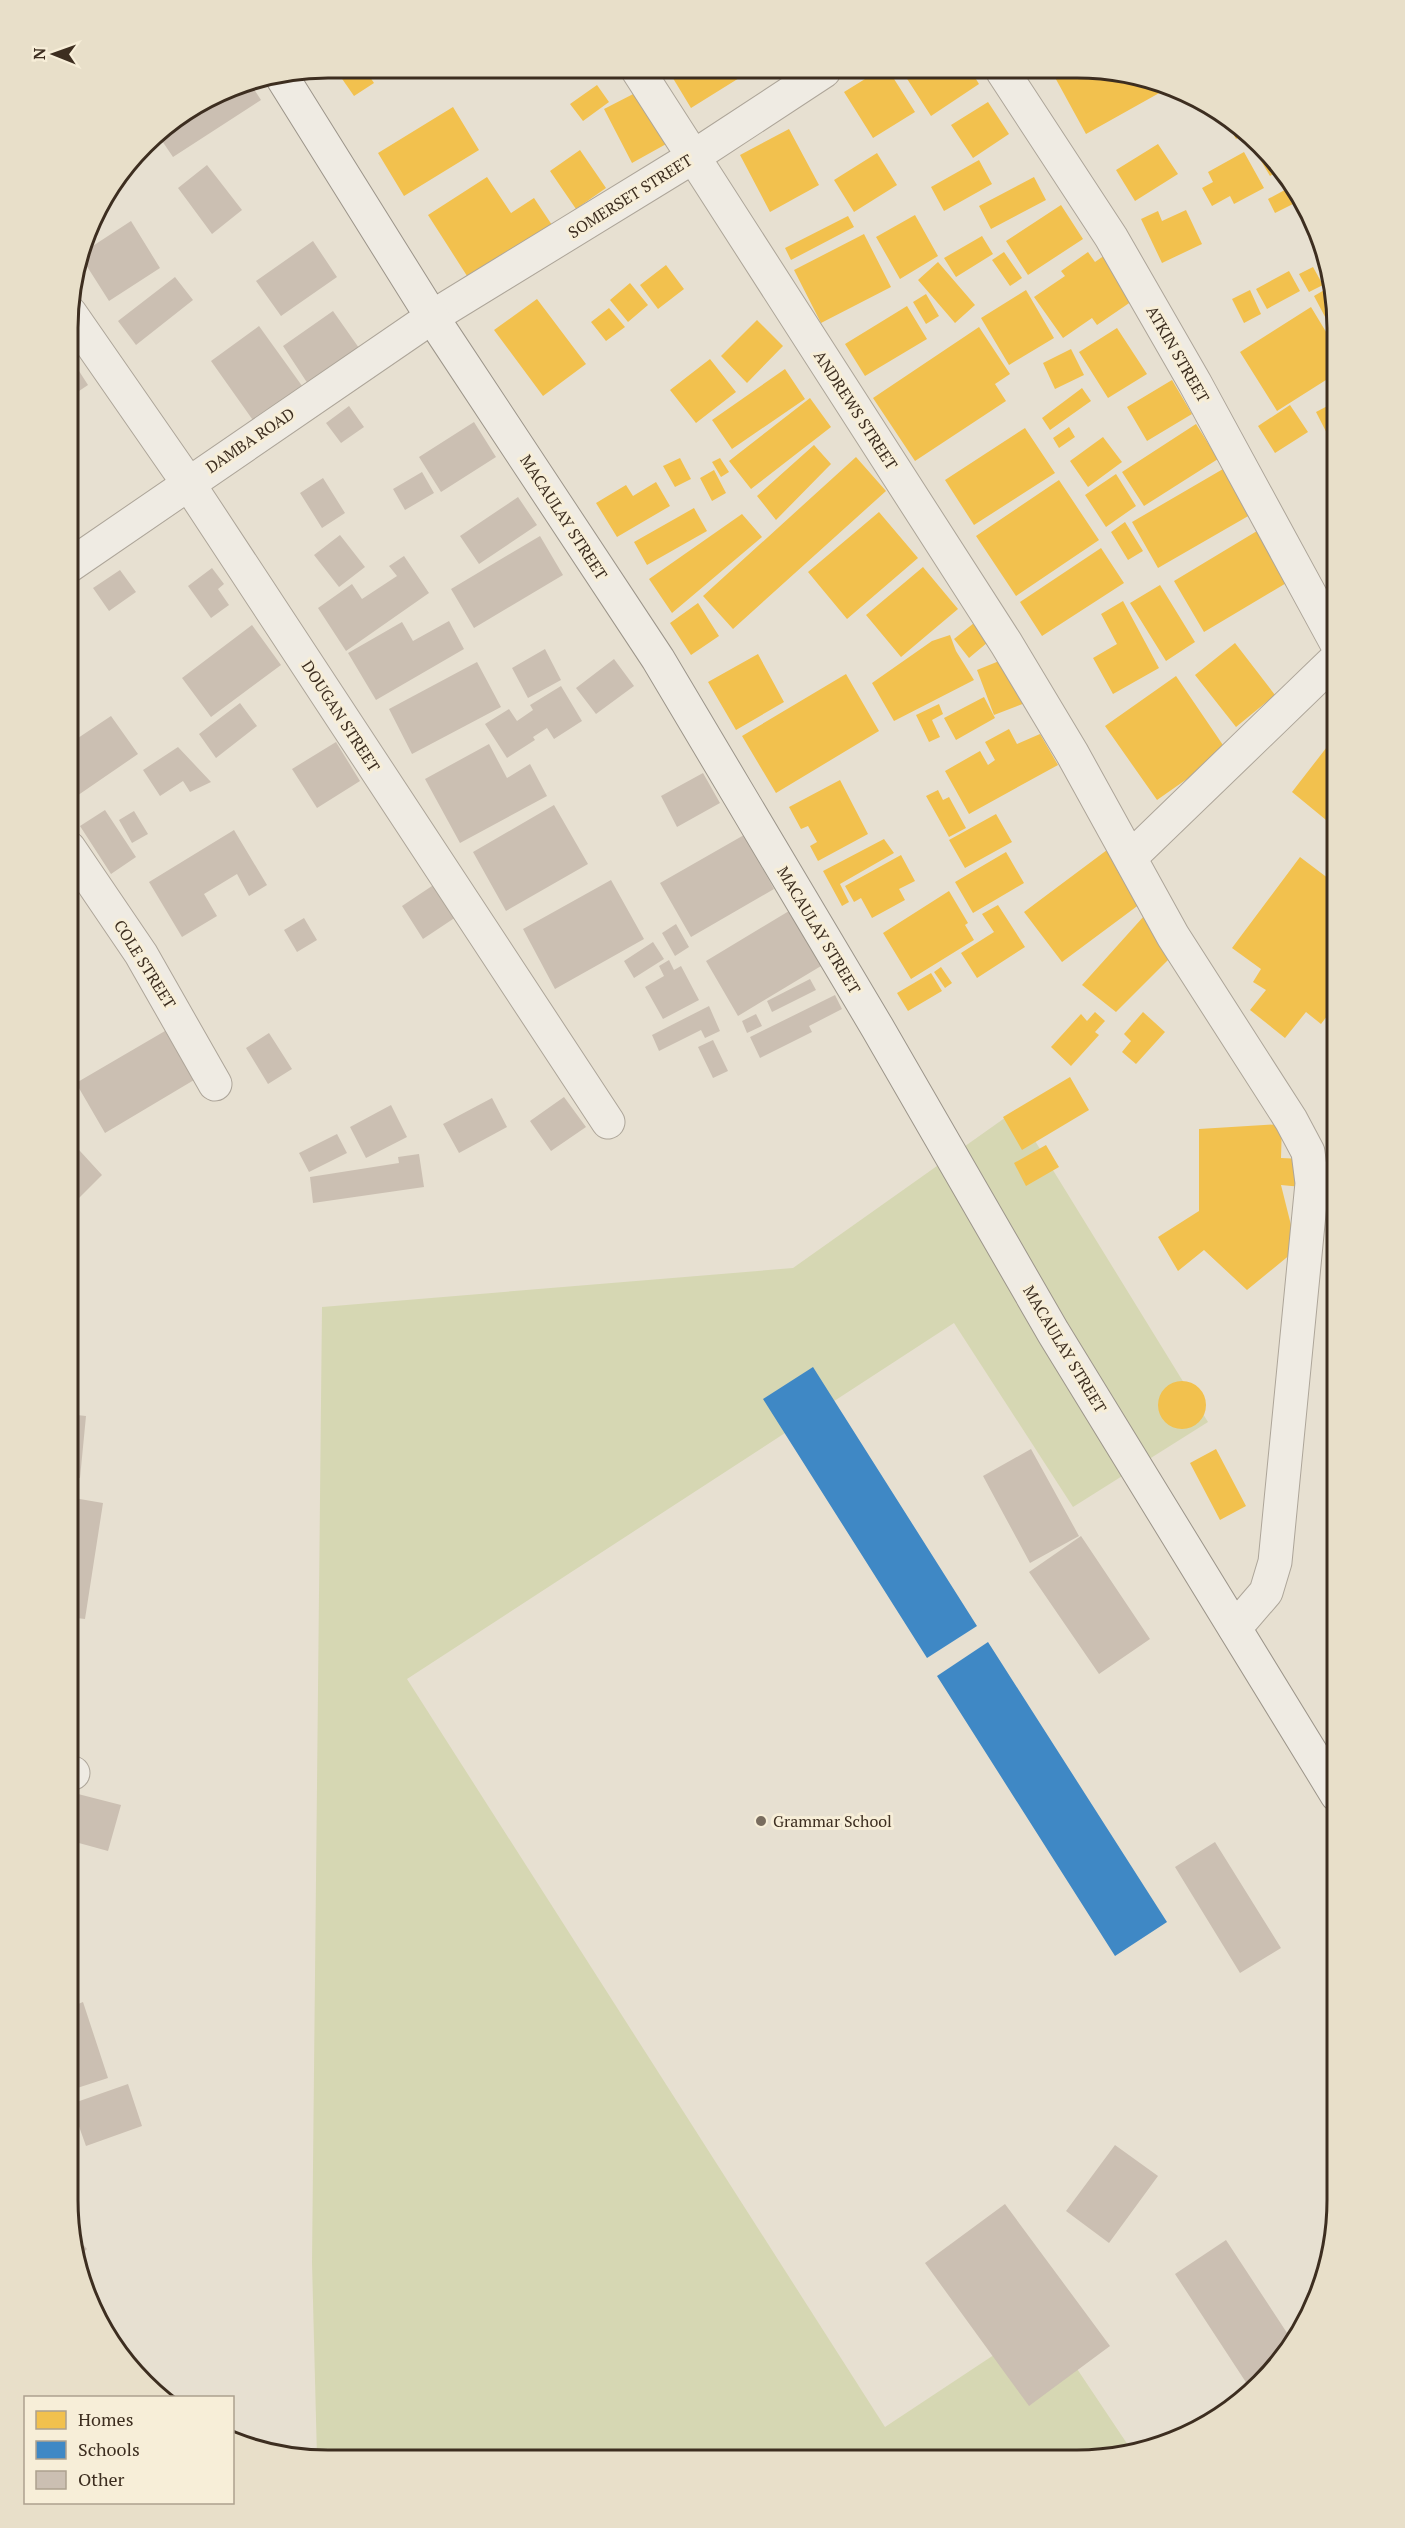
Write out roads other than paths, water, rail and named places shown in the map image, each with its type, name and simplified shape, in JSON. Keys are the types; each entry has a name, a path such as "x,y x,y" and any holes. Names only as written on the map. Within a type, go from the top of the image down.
{"street":[{"name":"ANDREWS STREET","path":"643,78 1006,643 1072,753 1173,936 1291,1120 1308,1152 1312,1183 1275,1562 1266,1592 1235,1628"},
{"name":"SOMERSET STREET","path":"432,317 693,158 812,78"},
{"name":"ATKIN STREET","path":"1007,78 1111,237 1211,412 1327,626"},
{"name":"MACAULAY STREET","path":"285,82 432,317 658,659 878,1027 1047,1322 1327,1777"},
{"name":"DAMBA ROAD","path":"78,560 432,317"},
{"name":"DOUGAN STREET","path":"78,325 188,483 608,1122"},
{"path":"1131,857 1327,668"},
{"name":"COLE STREET","path":"78,861 141,954 215,1084"}],"place":[{"name":"Grammar School","path":"761,1821"}]}
